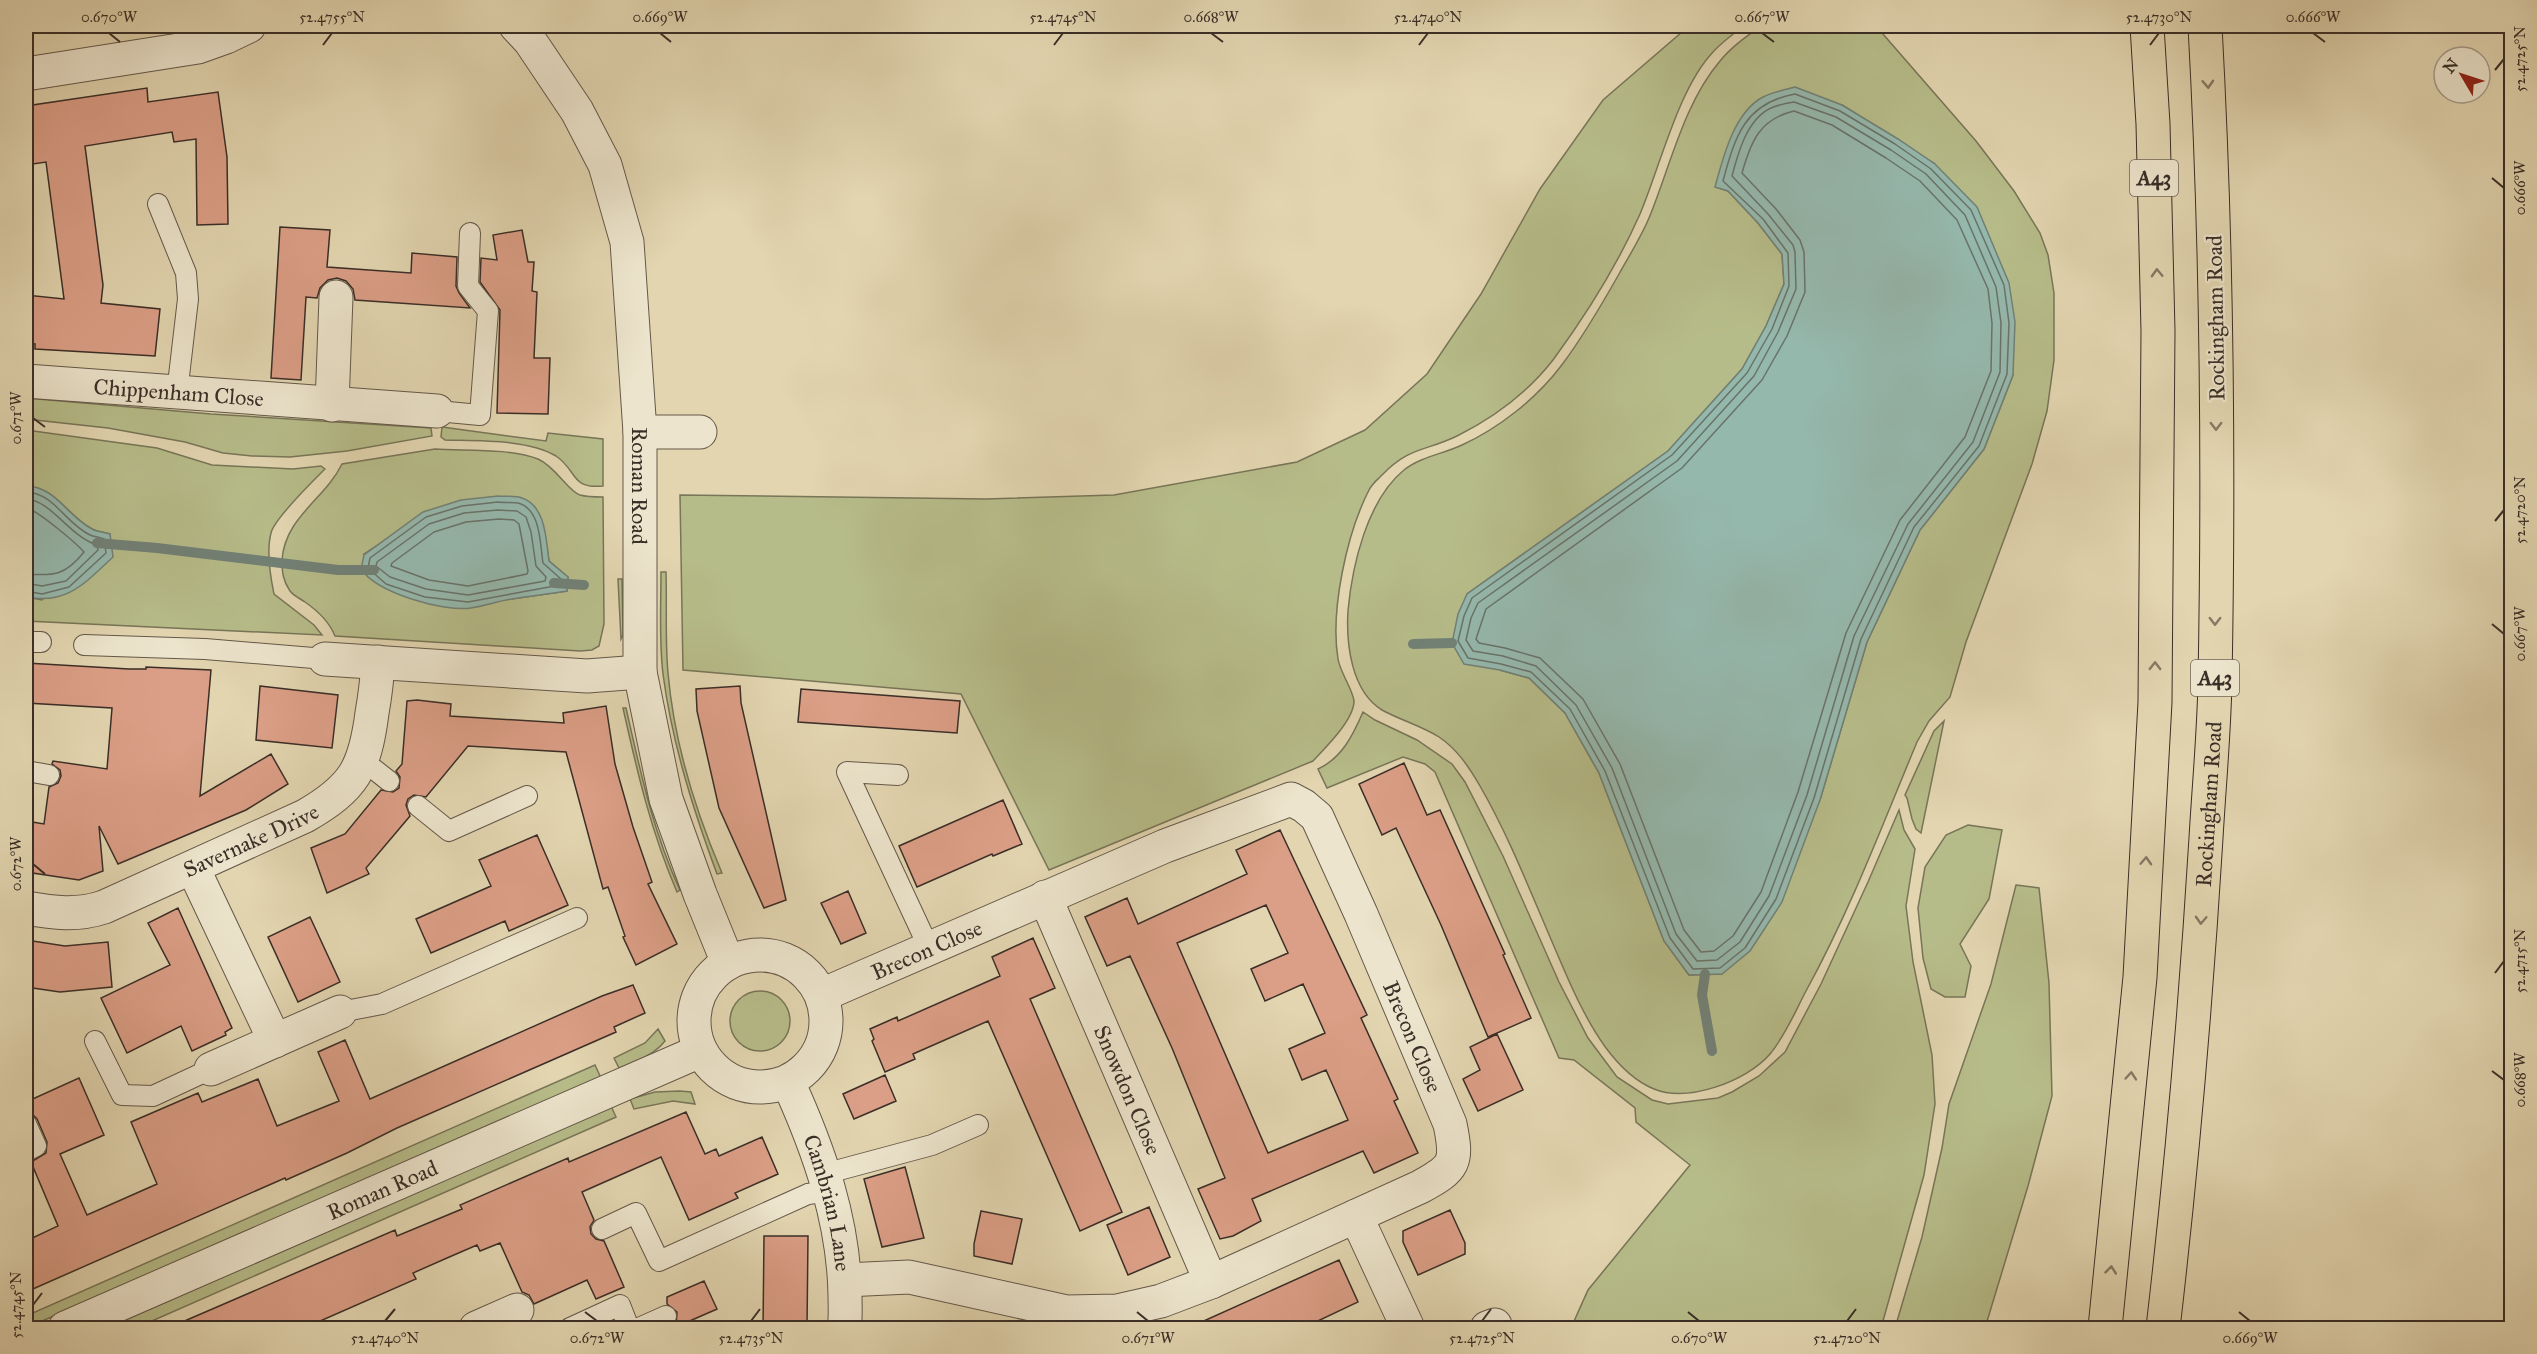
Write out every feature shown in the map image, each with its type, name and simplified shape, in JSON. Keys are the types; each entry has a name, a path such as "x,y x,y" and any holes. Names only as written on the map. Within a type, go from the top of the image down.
{"highway":[{"name":"A43","path":"2105,1329 2140,977 2155,702 2158,331 2153,124 2147,26"},
{"name":"Rockingham Road","path":"2163,1329 2182,1165 2198,979 2215,684 2217,342 2211,129 2205,26"}],"street":[{"path":"26,74 198,47 249,26"},
{"name":"Roman Road","path":"516,26 530,41 577,111 605,165 627,242 640,432 640,672 666,799 728,963"},
{"path":"332,405 336,297"},
{"name":"Chippenham Close","path":"26,381 437,411"},
{"path":"640,432 700,432"},
{"path":"325,659 587,676 640,672"},
{"name":"Savernake Drive","path":"26,908 63,914 86,913 193,868 331,801 349,782 375,772 368,743 378,662"},
{"name":"Brecon Close","path":"822,996 1165,846 1291,799 1317,817 1361,914 1450,1124 1456,1150 1452,1164 1440,1176 1356,1216 1211,1282 1161,1301 1117,1311 1068,1320 909,1277 845,1280"},
{"path":"193,868 275,1041"},
{"name":"Snowdon Close","path":"1045,897 1211,1282"},
{"path":"749,955 771,955 793,963 810,976 822,996 827,1015 825,1036 818,1055 805,1071 788,1082 768,1088 747,1087 728,1080 712,1068 700,1051 694,1032 694,1011 700,992 712,975 728,963 749,955"},
{"path":"211,1069 340,1012"},
{"name":"Roman Road","path":"65,1329 700,1051"},
{"name":"Cambrian Lane","path":"788,1082 812,1135 839,1234 845,1280 844,1329"},
{"path":"1356,1216 1408,1329"},
{"path":"478,1328 517,1310"}],"lane":[{"path":"158,204 186,273 188,298 177,393"},
{"path":"437,411 480,415 488,311 468,286 470,232"},
{"path":"84,645 204,649 325,659"},
{"path":"26,771 49,775"},
{"path":"898,775 847,772 929,948"},
{"path":"418,806 449,831 527,796"},
{"path":"340,1012 382,1004 577,918"},
{"path":"95,1041 122,1095 153,1096 211,1069"},
{"path":"26,1124 36,1146 26,1151"},
{"path":"602,1229 636,1213 659,1261 808,1194 826,1183 932,1145 978,1125"},
{"path":"570,1329 620,1305 629,1329"},
{"path":"639,1329 666,1316"}],"green space":[{"path":"1689,26 1744,26 1713,52 1690,86 1631,233 1600,290 1565,343 1533,383 1509,403 1484,421 1457,436 1400,459 1369,490 1347,549 1336,618 1338,659 1353,697 1353,708 1338,733 1313,761 1049,870 961,694 683,670 680,495 986,499 1114,495 1297,462 1365,430 1427,374 1481,294 1540,189 1603,100"},
{"path":"1761,26 1876,26 1976,141 2014,191 2040,233 2048,255 2054,293 2054,360 2047,411 2032,464 1966,642 1950,697 1929,721 1917,742 1851,899 1790,1024 1770,1054 1747,1073 1716,1087 1700,1091 1668,1093 1647,1086 1633,1077 1598,1037 1572,989 1501,826 1480,786 1462,759 1439,737 1382,710 1363,691 1357,679 1350,651 1348,611 1358,555 1371,516 1380,498 1391,483 1410,466 1476,438 1516,412 1561,366 1592,321 1642,232 1687,116 1707,78 1724,56","holes":["1842,105 1935,164 2013,375 1984,449 1920,530 1867,642 1820,800 1722,974 1689,975 1664,941 1599,773 1565,713 1529,678 1500,670 1467,594 1668,451 1742,369 1766,326 1784,284 1782,254 1758,223 1728,191 1716,187"]},
{"path":"26,398 211,414 431,428 432,436 347,451 290,457 252,456 223,453 185,442 108,428 26,419"},
{"path":"442,427 546,441 548,433 603,439 603,486 585,485 579,482 563,462 545,450 502,442 445,440 441,437"},
{"path":"26,430 157,448 212,465 293,469 321,466 325,469 295,500 274,527 271,533 269,556 274,594 314,625 322,635 26,621 26,597 42,600 110,534 94,530 83,523 45,491 26,486"},
{"path":"435,449 514,453 538,459 556,473 575,493 589,497 603,497 604,624 599,646 592,650 580,651 335,636 323,617 290,591 283,576 282,560 290,532 326,488 342,464","holes":["544,529 549,561 568,577 567,591 511,599 364,554 390,537"]},
{"path":"661,572 666,572 667,661 675,724 687,775 722,873 717,874 684,776 667,700 661,649"},
{"path":"618,579 622,579 623,635 621,639"},
{"path":"623,708 626,708 642,778 662,846 680,890 677,892 652,824"},
{"path":"1363,712 1417,740 1452,764 1465,782 1503,856 1559,982 1588,1038 1617,1077 1652,1100 1668,1104 1718,1098 1732,1092 1759,1076 1785,1052 1821,984 1899,810 1904,830 1915,849 1906,906 1913,962 1932,1055 1935,1104 1924,1175 1881,1328 1571,1328 1588,1290 1690,1165 1636,1122 1635,1108 1574,1060 1559,1058 1435,772 1425,764 1403,757 1327,788 1318,769 1334,759 1340,752 1351,737"},
{"path":"1944,721 1921,833 1916,829 1905,795 1934,731"},
{"path":"1968,825 2002,830 1989,899 1960,944 1971,966 1965,997 1945,997 1931,989 1923,958 1918,908 1925,867 1946,835"},
{"path":"2016,885 2039,888 2049,983 2052,1096 2028,1186 1985,1328 1895,1328 1922,1237 1942,1148 1949,1104 1991,984"},
{"path":"754,991 766,991 777,996 785,1004 790,1021 788,1033 777,1046 766,1051 754,1051 743,1046 735,1038 730,1027 730,1015 735,1004 743,996"},
{"path":"658,1029 665,1041 655,1051 619,1068 614,1058 645,1043"},
{"path":"595,1065 601,1078 26,1328 26,1316"},
{"path":"655,1092 691,1092 695,1104 673,1101 634,1109 630,1099"},
{"path":"611,1106 616,1117 136,1328 107,1328"}],"water":[{"path":"1795,87 1842,105 1898,139 1935,164 1977,207 2009,283 2015,322 2013,375 1984,449 1920,530 1867,642 1820,800 1782,902 1750,951 1722,974 1689,975 1664,941 1599,773 1565,713 1529,678 1464,664 1452,643 1458,614 1467,594 1668,451 1742,369 1766,326 1784,284 1782,254 1758,223 1728,191 1715,187 1731,137 1744,113 1763,97"},
{"path":"26,486 45,491 83,523 94,530 110,534 113,557 84,583 64,595 40,599 26,597"},
{"path":"498,496 520,497 536,508 543,525 549,561 568,577 567,591 471,608 444,607 395,593 369,578 361,569 364,555 423,512 461,500"}],"building":[{"path":"147,88 148,102 218,92 227,157 228,224 197,225 196,139 174,142 172,132 85,146 103,285 101,303 160,309 155,356 35,349 35,344 26,343 26,295 64,299 46,162 26,165 26,106"},
{"path":"280,227 330,230 327,267 411,273 412,253 457,257 456,286 470,308 355,300 353,289 346,281 337,278 328,280 320,288 317,298 306,297 301,380 271,378"},
{"path":"522,230 528,262 534,262 532,291 537,292 534,358 550,358 548,414 497,413 500,310 480,282 481,258 497,260 493,235"},
{"path":"26,663 129,669 146,669 146,667 211,670 200,796 271,754 288,784 246,810 118,864 99,826 103,871 79,880 26,872 26,821 44,824 49,787 58,783 61,776 60,770 52,764 53,761 107,769 112,708 26,703"},
{"path":"260,686 338,695 332,748 256,740"},
{"path":"740,686 741,703 786,900 764,908 719,808 697,711 696,689"},
{"path":"801,689 960,701 957,733 798,722"},
{"path":"407,701 451,704 450,716 564,723 563,713 606,706 615,764 652,882 648,884 677,944 636,965 623,937 625,936 608,887 603,889 566,752 468,746 426,797 414,795 408,799 406,805 410,816 366,868 369,874 327,893 311,848 345,834 381,790 393,792 399,788 400,777 396,771 402,764"},
{"path":"1404,763 1427,815 1440,810 1505,954 1503,955 1531,1018 1488,1037 1441,925 1396,828 1382,835 1359,784"},
{"path":"1003,800 1022,844 993,856 992,854 917,887 899,846"},
{"path":"1280,830 1367,1015 1361,1018 1398,1099 1394,1101 1418,1153 1374,1173 1363,1151 1252,1199 1261,1221 1233,1236 1220,1239 1198,1189 1225,1178 1172,1048 1130,956 1107,966 1085,917 1127,898 1138,924 1247,874 1236,850","holes":["1266,905 1288,953 1251,969 1265,1001 1303,984 1325,1033 1289,1049 1302,1080 1326,1070 1348,1120 1268,1153 1177,943"]},
{"path":"537,835 568,905 509,931 505,921 431,953 416,919 491,886 479,860"},
{"path":"848,891 866,933 841,944 821,903"},
{"path":"178,908 232,1028 225,1032 226,1035 192,1051 181,1026 127,1053 101,998 170,965 148,923"},
{"path":"310,917 340,982 298,1002 268,937"},
{"path":"1033,938 1055,988 1030,999 1122,1212 1080,1231 988,1021 913,1054 915,1059 885,1072 872,1041 874,1039 870,1029 897,1017 898,1021 1000,976 992,957"},
{"path":"26,940 65,946 108,942 112,987 60,992 26,987"},
{"path":"633,985 645,1013 614,1027 616,1032 397,1128 286,1180 285,1178 26,1292 26,1241 58,1226 31,1162 46,1153 47,1142 37,1119 26,1112 26,1102 79,1078 104,1135 60,1154 87,1215 157,1184 131,1122 198,1093 202,1102 258,1079 277,1126 339,1101 318,1052 345,1040 370,1099 602,996"},
{"path":"1497,1034 1523,1090 1478,1111 1463,1079 1480,1070 1470,1047"},
{"path":"885,1075 896,1101 854,1119 843,1094"},
{"path":"686,1112 705,1154 716,1149 719,1156 762,1137 778,1174 735,1193 738,1198 689,1220 661,1157 582,1192 594,1220 590,1227 591,1234 596,1239 604,1241 624,1287 596,1299 587,1280 534,1304 529,1295 522,1292 500,1243 480,1251 477,1245 447,1258 413,1273 416,1279 302,1329 166,1329 395,1230 397,1236 462,1209 460,1205 568,1158 569,1162"},
{"path":"905,1167 924,1238 882,1247 864,1179"},
{"path":"1149,1207 1170,1257 1128,1275 1107,1225"},
{"path":"1450,1210 1465,1243 1465,1254 1418,1275 1403,1242 1403,1231"},
{"path":"981,1211 1022,1219 1012,1264 974,1256 974,1244"},
{"path":"764,1236 808,1236 807,1329 763,1329"},
{"path":"1339,1260 1358,1302 1301,1329 1186,1329"},
{"path":"704,1281 717,1309 676,1327 677,1312 667,1304 667,1297"}],"waterway":[{"path":"97,543 338,570 374,570"},
{"path":"554,583 584,585"},
{"path":"1413,644 1452,643"},
{"path":"1705,974 1702,995 1712,1051"}]}
